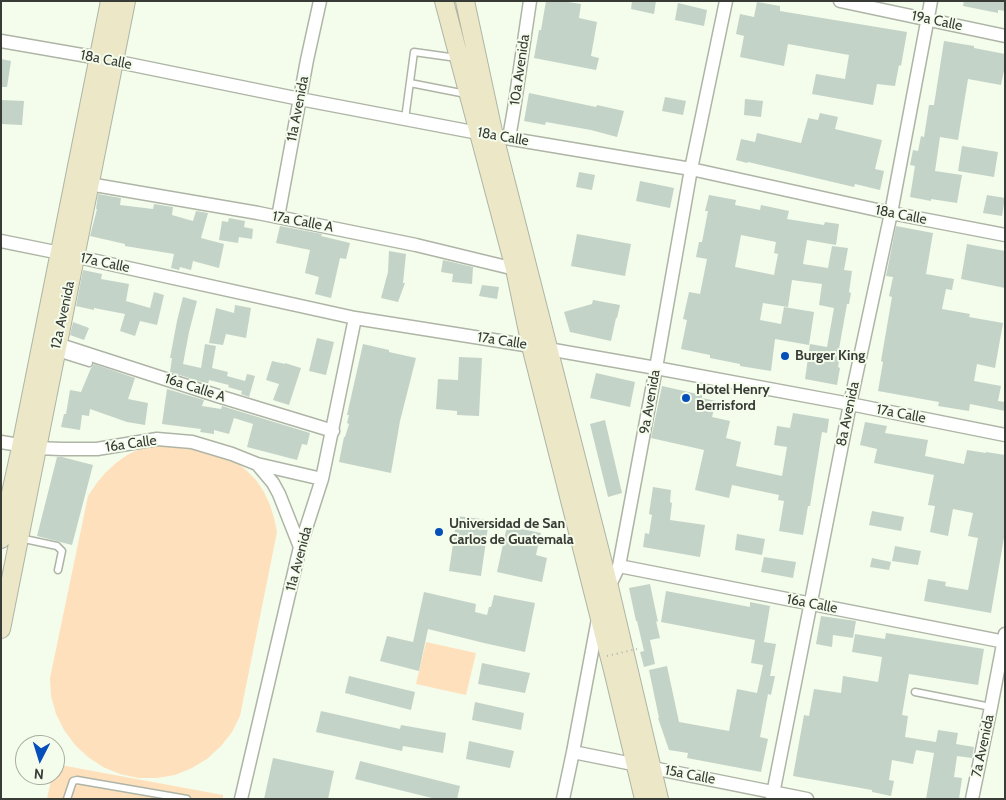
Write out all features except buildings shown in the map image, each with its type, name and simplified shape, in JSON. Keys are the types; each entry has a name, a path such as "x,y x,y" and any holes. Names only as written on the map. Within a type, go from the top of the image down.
{"main road":[{"name":"12a Avenida","path":"1,539 57,348 67,255 90,184 106,59 110,1"},
{"name":"12a Avenida","path":"1,628 19,539 29,447 106,59 126,1"},
{"path":"444,1 469,94 494,136 515,269 540,347 609,588 644,766 644,799"},
{"path":"465,1 599,614 644,766 659,799"}],"street":[{"name":"11a Avenida","path":"278,217 320,1"},
{"name":"10a Avenida","path":"494,136 530,1"},
{"name":"9a Avenida","path":"563,799 599,614 619,566 691,169 726,1"},
{"name":"19a Calle","path":"840,1 1005,36"},
{"name":"8a Avenida","path":"773,795 850,404 891,213 931,1"},
{"name":"18a Calle","path":"1,41 106,59 494,136 691,169 891,213 1005,235"},
{"name":"17a Calle A","path":"90,184 278,217 416,245 515,269"},
{"name":"17a Calle","path":"1,241 355,318 540,347 850,404 1005,435"},
{"name":"11a Avenida","path":"241,799 300,548 322,479 355,318"},
{"name":"16a Calle A","path":"57,348 333,430"},
{"name":"16a Calle","path":"1,442 29,447 97,449 157,439 192,442 257,464 322,479"},
{"name":"16a Calle","path":"257,464 279,494 300,548"},
{"name":"16a Calle","path":"619,566 810,604 1004,639"},
{"name":"7a Avenida","path":"972,799 1004,639"},
{"name":"15a Calle","path":"573,752 773,795 807,799"}],"lane":[{"path":"405,118 414,52 460,58"},
{"path":"410,83 469,94"},
{"path":"57,348 89,363"},
{"path":"19,539 57,546 62,551 58,570"},
{"path":"915,692 991,707"},
{"path":"67,799 73,781 77,780 187,799"}],"path":[{"path":"606,656 637,649"}],"shaded area":[{"path":"182,442 235,461 246,470 264,492 270,505 277,532 240,716 232,732 207,759 192,768 175,775 157,778 138,778 120,774 103,767 75,745 64,730 56,714 51,696 50,678 88,496 105,473 127,455 154,445"},
{"path":"426,642 476,653 466,695 416,684"},
{"path":"65,766 223,795 223,799 47,799 50,785 65,785"}],"place":[{"name":"Burger King","path":"785,356"},
{"name":"Hotel Henry Berrisford","path":"686,398"},
{"name":"Universidad de San Carlos de Guatemala","path":"439,532"}]}
